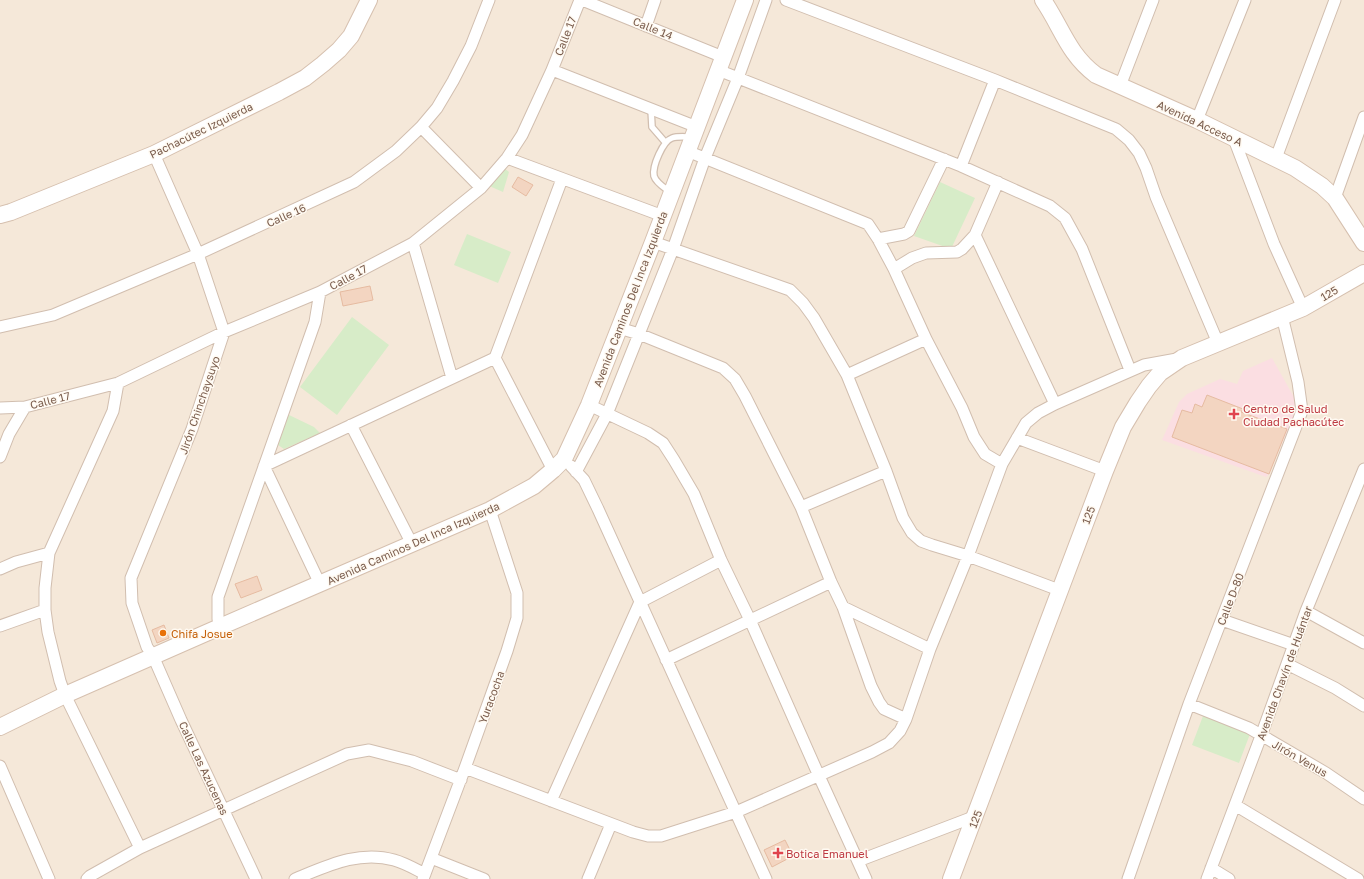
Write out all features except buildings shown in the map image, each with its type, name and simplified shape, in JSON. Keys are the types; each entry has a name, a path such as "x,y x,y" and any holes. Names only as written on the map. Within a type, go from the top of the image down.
{"main road":[{"name":"Pachacútec Izquierda","path":"0,215 11,212 154,154 305,78 339,50 350,36 369,0"},
{"name":"Avenida Caminos Del Inca Izquierda","path":"0,727 64,695 490,510 534,486 559,465 589,405 745,0"},
{"name":"Avenida Acceso A","path":"1049,3 1066,42 1085,66 1096,75 1197,120 1295,168 1335,198 1364,243"},
{"name":"125","path":"951,879 1105,470 1124,427 1149,386 1160,373 1182,358 1303,308 1364,273"}],"street":[{"name":"Calle 16","path":"0,327 53,315 198,254 354,182 396,151 421,127 437,108 471,46 490,0"},
{"name":"Calle 14","path":"581,0 646,26 721,63 738,78 944,159 1050,206 1065,218 1082,250 1130,370"},
{"name":"Calle 17","path":"0,408 25,407 118,383 224,332 320,292 413,243 481,188 507,158 522,135 552,70 581,0"},
{"path":"646,26 655,0"},
{"path":"576,472 607,414 673,249 705,158 738,78 766,0"},
{"path":"786,0 995,80 1116,129 1130,140 1139,153 1146,168 1156,197 1218,343"},
{"path":"1120,86 1153,0"},
{"path":"1197,120 1245,0"},
{"path":"1276,158 1335,0"},
{"path":"552,70 651,110 692,139 705,158 868,224 894,268 926,339 962,408 974,437 985,454 1002,464"},
{"path":"961,166 995,80"},
{"path":"1335,198 1364,117"},
{"path":"421,127 481,188"},
{"path":"1234,139 1274,244 1303,308"},
{"path":"154,154 198,254 224,332"},
{"path":"507,158 663,216"},
{"path":"878,239 904,234 909,231 944,159"},
{"path":"264,466 495,358 562,179"},
{"path":"894,268 912,258 926,253 957,252 962,249 975,235 998,182"},
{"path":"975,235 1055,404"},
{"path":"653,242 790,290 803,303 814,318 847,375 886,471 903,518 912,533 921,540 932,545 968,556 1059,590"},
{"path":"413,243 452,378"},
{"path":"222,626 218,619 218,597 315,322 320,292"},
{"name":"Calle D-80","path":"1128,879 1189,704 1302,411 1298,382 1282,316"},
{"path":"619,328 639,334 723,368 735,379 801,507 831,582 843,607 871,686 879,702 884,709 906,719"},
{"name":"Jirón Chinchaysuyo","path":"153,656 146,646 132,603 131,578 192,429 224,332"},
{"path":"847,375 926,339"},
{"path":"495,358 559,465 576,472 584,480 766,879"},
{"path":"465,768 611,824 648,836 661,836 736,812 819,776 889,743 900,731 906,719 930,649 968,556 1002,464 1026,423 1038,413 1055,404 1130,370 1144,365 1182,358"},
{"path":"118,383 113,411 49,553 45,588 45,610 51,646 64,695 140,848"},
{"path":"589,405 648,433 663,443 694,494 721,560 750,620 866,879"},
{"path":"0,457 9,434 25,407"},
{"path":"351,426 412,544"},
{"path":"1017,438 1105,470"},
{"path":"264,466 320,584"},
{"name":"Avenida Chavín de Huántar","path":"1207,879 1262,736 1306,611 1364,469"},
{"path":"801,507 886,471"},
{"name":"Yuracocha","path":"424,876 461,780 517,618 517,593 490,510"},
{"path":"0,569 16,562 49,553"},
{"path":"551,801 640,602 721,560"},
{"path":"666,660 831,582"},
{"path":"843,607 930,649"},
{"path":"0,626 45,610"},
{"path":"1306,611 1364,644"},
{"path":"1222,620 1294,645"},
{"name":"Calle Las Azucenas","path":"153,656 256,879"},
{"path":"1287,664 1335,688 1364,706"},
{"name":"Jirón Venus","path":"1189,704 1249,728 1326,773 1364,799"},
{"path":"87,879 140,848 347,754 369,750 412,761 461,780"},
{"path":"0,766 49,879"},
{"path":"1235,805 1358,879"},
{"path":"858,861 976,816"},
{"path":"588,879 611,824"},
{"path":"295,879 338,862 353,858 367,857 395,861 424,876"},
{"path":"431,858 484,879"},
{"path":"1211,868 1229,879"}],"lane":[{"path":"651,110 652,127 665,142"},
{"path":"671,193 657,181 654,175 656,163 665,142 673,138 692,139"}],"shaded area":[{"path":"0,0 1364,0 1364,879 0,879"},
{"name":"Centro de Salud Ciudad Pachacútec","path":"1272,358 1295,399 1295,409 1293,418 1269,474 1266,477 1162,440 1179,402 1187,394 1220,379 1237,384 1243,371"}],"green space":[{"path":"504,168 509,172 503,192 487,185"},
{"path":"940,182 975,198 951,249 914,236"},
{"path":"467,234 511,252 498,283 454,265"},
{"path":"352,317 389,345 337,415 300,387"},
{"path":"287,414 314,427 320,433 284,449 275,443"},
{"path":"1203,716 1250,734 1239,763 1192,745"}],"place":[{"name":"Centro de Salud Ciudad Pachacútec","path":"1234,414"},
{"name":"Chifa Josue","path":"163,633"},
{"name":"Botica Emanuel","path":"778,853"}]}
